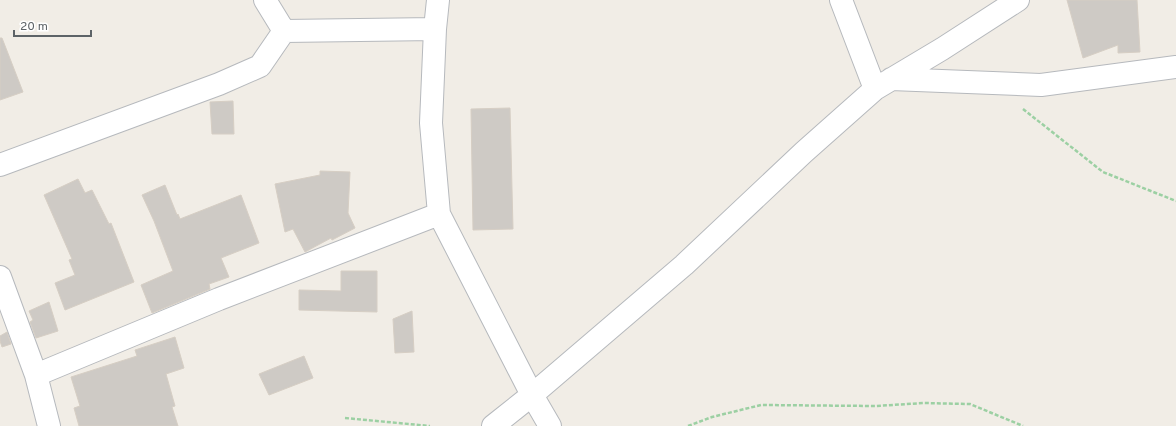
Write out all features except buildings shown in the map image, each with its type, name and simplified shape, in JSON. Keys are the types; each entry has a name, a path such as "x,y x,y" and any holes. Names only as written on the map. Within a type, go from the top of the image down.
{"street":[{"path":"265,0 284,31"},
{"path":"438,0 435,29 431,123 439,214 532,395 550,426"},
{"path":"841,0 883,84"},
{"path":"493,426 532,395 684,264 804,152 883,84 942,49 1018,0"},
{"path":"284,31 435,29"},
{"path":"0,165 219,84 260,66 284,31"},
{"path":"883,84 1041,85 1176,67"},
{"path":"36,375 219,299 439,214"},
{"path":"0,276 36,375 49,426"}],"path":[{"path":"1021,108 1103,172 1176,202"},
{"path":"688,426 712,417 761,405 876,406 923,403 970,404 1022,426"},
{"path":"345,418 430,426"}]}
